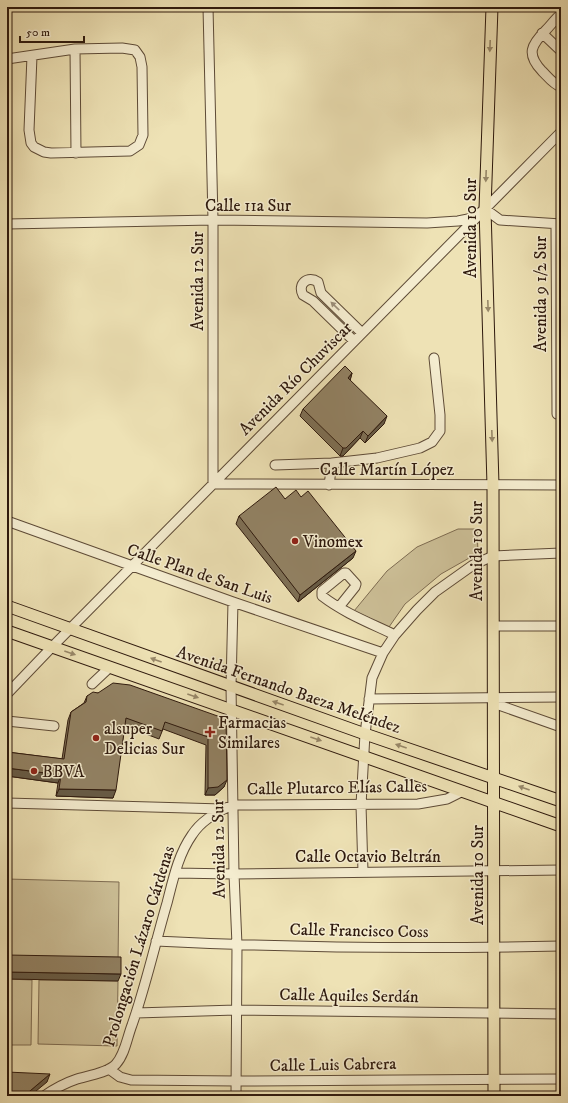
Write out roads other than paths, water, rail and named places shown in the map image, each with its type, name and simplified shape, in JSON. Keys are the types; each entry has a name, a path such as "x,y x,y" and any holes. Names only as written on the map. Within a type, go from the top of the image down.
{"main road":[{"name":"Avenida 10 Sur","path":"492,7 485,209 493,485 494,1096"},
{"name":"Avenida Fernando Baeza Meléndez","path":"7,606 365,734 561,801"},
{"path":"7,631 561,826"}],"street":[{"name":"Avenida 12 Sur","path":"208,7 213,220 213,484"},
{"path":"560,16 532,45 532,54 533,60 536,64 551,81 561,87"},
{"path":"542,33 561,51"},
{"path":"7,59 75,49 131,48 138,53 142,68 143,135 139,144 130,151 76,153 44,152 34,147 31,143 29,130 32,56"},
{"path":"75,49 76,153"},
{"name":"Avenida Río Chuviscar","path":"7,694 561,132"},
{"name":"Calle 11a Sur","path":"7,224 213,220 427,223 458,221 473,218 485,209"},
{"path":"485,209 500,220 558,224"},
{"name":"Avenida 9 1/2 Sur","path":"557,414 559,365 558,224"},
{"path":"354,341 313,301 303,295 301,289 303,283 312,279 318,282 321,293 362,333"},
{"path":"275,465 332,463 377,458 420,448 432,442 440,431 440,415 434,358"},
{"path":"330,485 332,463"},
{"name":"Calle Martín López","path":"213,484 561,486"},
{"name":"Calle Plan de San Luis","path":"7,521 233,602 383,652"},
{"path":"363,872 361,805 368,699 372,678 383,652 395,635 434,592 473,565 493,556 561,553"},
{"name":"Avenida 12 Sur","path":"233,602 231,710 236,945 236,1096"},
{"path":"339,607 355,617 395,635"},
{"path":"493,626 561,626"},
{"path":"92,684 110,667"},
{"path":"368,699 494,700 561,698"},
{"path":"494,700 561,727"},
{"path":"7,721 54,726"},
{"name":"Calle Plutarco Elías Calles","path":"233,805 418,804 447,799 463,791"},
{"path":"7,803 223,810"},
{"name":"Prolongación Lázaro Cárdenas","path":"44,1096 75,1080 109,1070 120,1058 136,1013 183,849 193,833 207,820 233,805"},
{"name":"Calle Octavio Beltrán","path":"175,873 494,872 561,870"},
{"name":"Calle Francisco Coss","path":"156,941 236,945 494,948 561,946"},
{"name":"Calle Aquiles Serdán","path":"136,1013 236,1010 561,1014"},
{"name":"Calle Luis Cabrera","path":"109,1070 120,1077 132,1080 236,1081 561,1079"}],"place":[{"name":"Vinomex","path":"295,541"},
{"name":"Farmacias Similares","path":"210,732"},
{"name":"alsuper Delicias Sur","path":"96,738"},
{"name":"BBVA","path":"34,771"}]}
